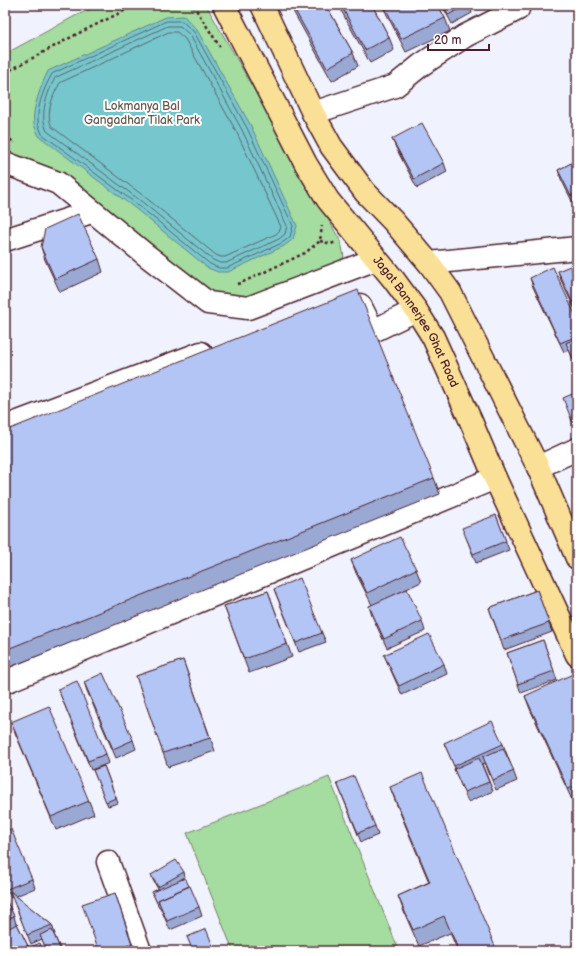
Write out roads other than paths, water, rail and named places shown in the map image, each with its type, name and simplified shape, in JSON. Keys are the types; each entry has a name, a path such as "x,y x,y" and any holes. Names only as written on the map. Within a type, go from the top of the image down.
{"main road":[{"name":"Jagat Bannerjee Ghat Road","path":"224,5 306,164 328,200 416,310 434,337 495,478 577,655"},
{"path":"262,5 313,113 332,146 365,192 393,221 429,263 450,292 538,467 577,556"}],"street":[{"path":"313,113 395,86 421,65 465,36 518,9"},
{"path":"5,163 58,183 92,212 208,303 248,308 376,259"},
{"path":"5,240 92,212"},
{"path":"429,263 577,248"},
{"path":"341,301 356,295 372,330 416,310"},
{"path":"5,427 222,346"},
{"path":"538,467 577,449"},
{"path":"5,682 495,478"},
{"path":"108,862 140,951"}],"water":[{"name":"Lokmanya Bal Gangadhar Tilak Park","path":"184,16 197,30 251,126 297,226 293,239 284,246 228,272 218,272 208,268 136,209 39,136 34,124 34,112 40,90 48,71 166,17"}]}
